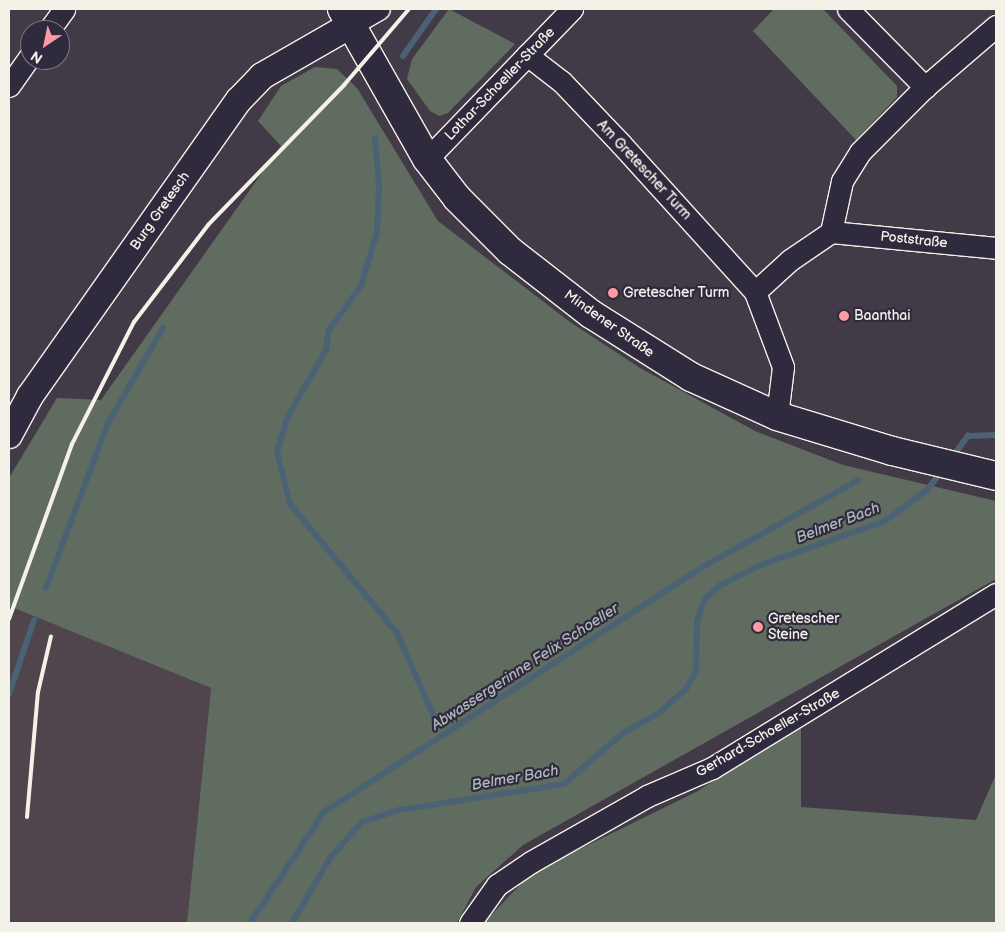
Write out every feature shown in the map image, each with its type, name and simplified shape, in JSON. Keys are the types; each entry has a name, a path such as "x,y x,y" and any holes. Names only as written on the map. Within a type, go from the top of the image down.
{"main road":[{"name":"Mindener Straße","path":"346,17 427,159 457,198 510,252 591,314 683,372 777,416 892,451 996,476"}],"street":[{"path":"56,20 64,9"},
{"path":"346,17 379,9"},
{"name":"Lothar-Schoeller-Straße","path":"427,159 572,9"},
{"path":"848,9 925,87"},
{"name":"Burg Gretesch","path":"9,434 30,396 239,100 262,76 346,17"},
{"path":"755,292 790,260 831,232 842,182 860,152 925,87 996,26"},
{"name":"Am Gretescher Turm","path":"527,55 582,102 755,292 783,367 777,416"},
{"path":"9,86 20,70"},
{"name":"Poststraße","path":"831,232 996,248"},
{"name":"Gerhard-Schoeller-Straße","path":"470,923 497,885 531,862 646,796 712,768 996,594"}],"shaded area":[{"path":"9,606 211,688 187,923 9,923"}],"green space":[{"path":"449,9 515,44 448,113 439,116 430,111 407,79 412,59"},
{"path":"774,9 823,9 897,86 897,97 856,140 753,31"},
{"path":"315,67 337,69 357,88 438,221 570,322 640,368 755,431 843,465 996,501 996,579 523,845 476,887 457,923 187,923 211,688 9,606 9,478 57,398 101,400 281,146 258,121 281,86"},
{"path":"801,723 801,807 976,820 996,774 996,923 484,923 531,873 698,791"}],"waterway":[{"path":"403,56 436,9"},
{"path":"375,138 379,185 377,232 361,286 329,330 326,350 288,416 277,452 290,504 397,633 434,717"},
{"path":"46,588 108,423 163,328"},
{"name":"Belmer Bach","path":"951,459 968,436 996,435"},
{"name":"Belmer Bach","path":"292,923 330,858 362,822 400,810 564,784 623,733 659,713 686,689 696,671 697,622 704,600 719,586 763,564 883,522 926,491 942,471"},
{"name":"Abwassergerinne Felix Schoeller","path":"250,923 324,812 708,564 858,480"},
{"path":"9,694 34,620"}],"railway":[{"path":"9,619 72,444 134,322 209,224 344,85 409,9"},
{"path":"27,817 38,692 51,636"}],"place":[{"name":"Gretescher Turm","path":"613,293"},
{"name":"Baanthai","path":"844,316"},
{"name":"Gretescher Steine","path":"758,627"}]}
